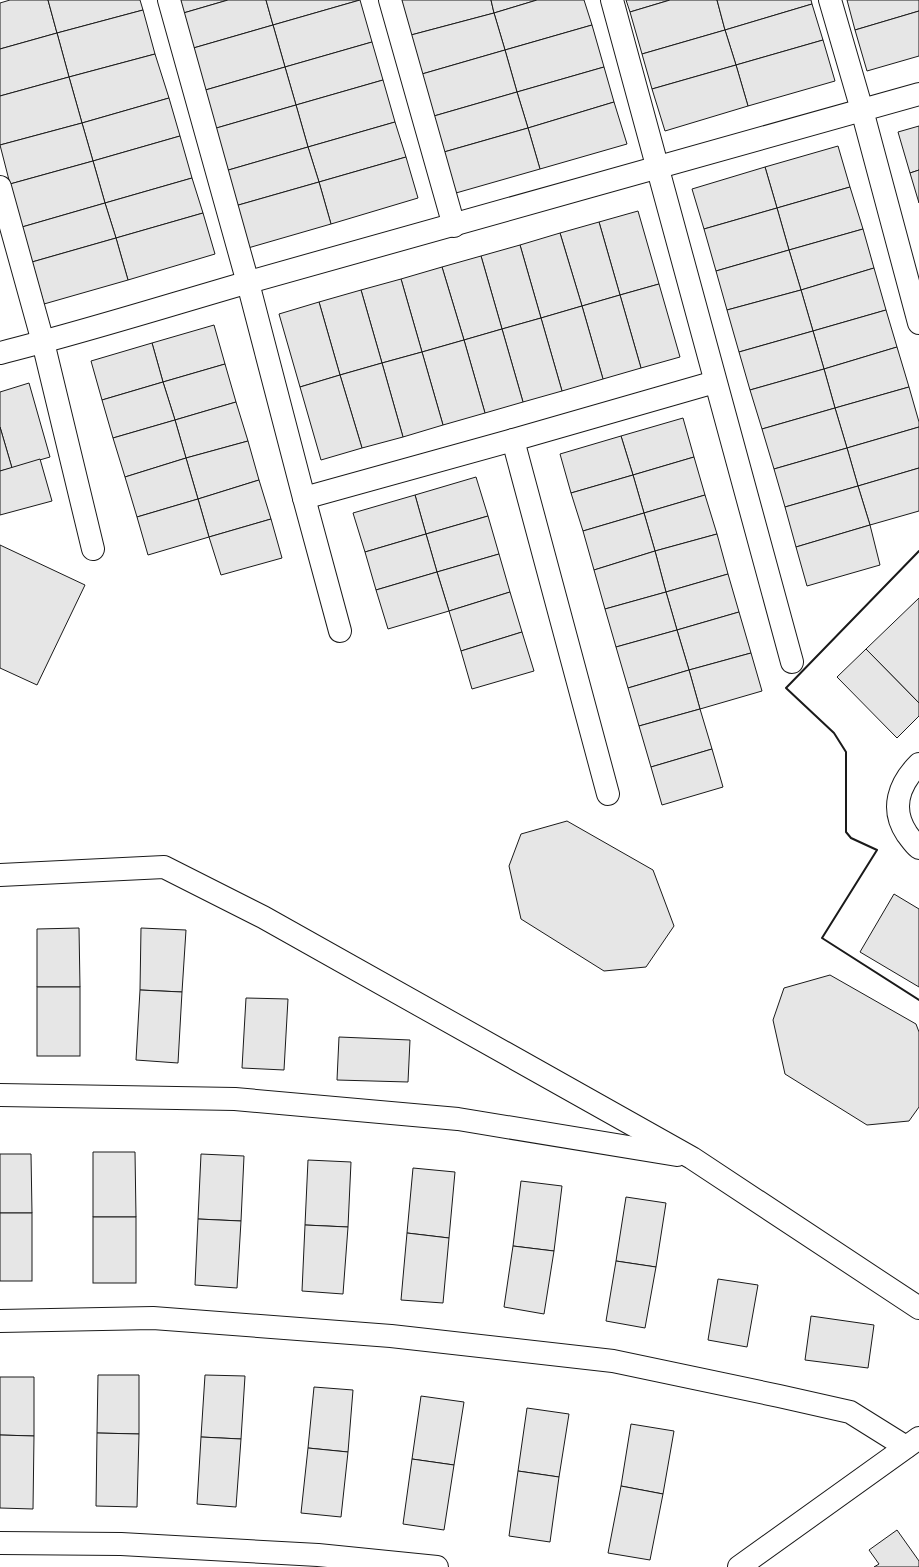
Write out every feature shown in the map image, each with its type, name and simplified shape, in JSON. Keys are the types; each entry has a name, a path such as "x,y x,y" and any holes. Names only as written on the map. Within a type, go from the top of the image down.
{"street":[{"path":"169,0 248,283 340,631"},
{"path":"390,0 454,226"},
{"path":"612,0 659,168 715,382 792,662"},
{"path":"830,0 862,110 919,323"},
{"path":"0,353 919,94"},
{"path":"0,187 43,342 93,549"},
{"path":"304,498 715,382"},
{"path":"513,440 608,794"},
{"path":"919,764 906,780 899,794 898,814 904,830 919,848"},
{"path":"0,875 164,867 263,918 692,1158 919,1308"},
{"path":"0,1095 235,1099 458,1119 692,1158"},
{"path":"0,1321 153,1318 391,1336 612,1360 850,1412 913,1442 739,1567"},
{"path":"0,1543 129,1544 318,1554 437,1567"}],"building":[{"path":"10,0 48,0 57,33 0,49 0,3"},
{"path":"48,0 140,0 143,10 57,33"},
{"path":"176,0 228,0 180,14"},
{"path":"228,0 266,0 273,25 190,49 180,14"},
{"path":"266,0 360,0 273,25"},
{"path":"360,0 372,42 285,67 273,25"},
{"path":"401,0 491,0 494,13 411,35"},
{"path":"491,0 537,0 494,13"},
{"path":"537,0 584,0 592,25 505,50 494,13"},
{"path":"626,0 670,0 630,12"},
{"path":"670,0 717,0 725,30 642,54 630,12"},
{"path":"717,0 811,0 812,4 725,30"},
{"path":"847,0 919,0 919,11 855,30"},
{"path":"812,4 823,40 736,65 725,30"},
{"path":"143,10 155,54 69,77 57,33"},
{"path":"919,11 919,56 867,71 855,30"},
{"path":"494,13 505,50 422,74 411,35"},
{"path":"273,25 285,67 202,91 190,49"},
{"path":"592,25 604,67 517,92 505,50"},
{"path":"725,30 736,65 652,89 642,54"},
{"path":"57,33 69,77 0,96 0,49"},
{"path":"823,40 835,81 748,106 736,65"},
{"path":"372,42 383,80 296,105 285,67"},
{"path":"505,50 517,92 434,116 422,74"},
{"path":"155,54 169,98 82,123 69,77"},
{"path":"736,65 748,106 665,131 652,89"},
{"path":"285,67 296,105 213,129 202,91"},
{"path":"604,67 614,102 528,128 517,92"},
{"path":"69,77 82,123 0,145 0,96"},
{"path":"383,80 395,122 308,147 296,105"},
{"path":"517,92 528,128 444,152 434,116"},
{"path":"169,98 180,136 93,161 82,123"},
{"path":"614,102 627,144 540,169 528,128"},
{"path":"296,105 308,147 225,171 213,129"},
{"path":"395,122 406,157 319,182 308,147"},
{"path":"82,123 93,161 10,184 0,145"},
{"path":"919,126 919,170 910,173 898,132"},
{"path":"528,128 540,169 456,193 444,152"},
{"path":"180,136 192,178 105,203 93,161"},
{"path":"838,146 850,187 777,208 765,167"},
{"path":"308,147 319,182 235,206 225,171"},
{"path":"406,157 418,198 331,224 319,182"},
{"path":"93,161 105,203 22,227 10,184"},
{"path":"765,167 777,208 704,229 692,189"},
{"path":"919,170 919,203 910,173"},
{"path":"192,178 203,213 116,238 105,203"},
{"path":"319,182 331,224 248,248 235,206"},
{"path":"850,187 863,229 789,250 777,208"},
{"path":"105,203 116,238 32,262 22,227"},
{"path":"777,208 789,250 716,271 704,229"},
{"path":"638,211 659,284 620,295 599,222"},
{"path":"203,213 215,254 128,280 116,238"},
{"path":"599,222 620,295 582,306 560,233"},
{"path":"863,229 874,268 801,290 789,250"},
{"path":"560,233 582,306 541,318 520,245"},
{"path":"116,238 128,280 44,304 32,262"},
{"path":"520,245 541,318 502,329 481,256"},
{"path":"789,250 801,290 727,310 716,271"},
{"path":"481,256 502,329 464,340 442,267"},
{"path":"442,267 464,340 422,352 401,279"},
{"path":"874,268 886,310 813,331 801,290"},
{"path":"401,279 422,352 382,363 361,290"},
{"path":"659,284 680,357 641,368 620,295"},
{"path":"361,290 382,363 340,375 319,302"},
{"path":"801,290 813,331 739,352 727,310"},
{"path":"620,295 641,368 603,379 582,306"},
{"path":"319,302 340,375 300,387 279,314"},
{"path":"582,306 603,379 562,391 541,318"},
{"path":"886,310 897,347 824,369 813,331"},
{"path":"541,318 562,391 523,402 502,329"},
{"path":"214,325 225,364 163,382 152,343"},
{"path":"502,329 523,402 485,413 464,340"},
{"path":"813,331 824,369 750,390 739,352"},
{"path":"464,340 485,413 443,425 422,352"},
{"path":"152,343 163,382 102,400 91,361"},
{"path":"897,347 909,387 835,408 824,369"},
{"path":"422,352 443,425 403,437 382,363"},
{"path":"382,363 403,437 362,448 340,375"},
{"path":"225,364 236,402 175,420 163,382"},
{"path":"824,369 835,408 762,429 750,390"},
{"path":"340,375 362,448 321,460 300,387"},
{"path":"163,382 175,420 113,438 102,400"},
{"path":"29,383 50,457 12,468 0,427 0,392"},
{"path":"909,387 919,422 919,427 847,448 835,408"},
{"path":"236,402 248,441 186,458 175,420"},
{"path":"835,408 847,448 774,469 762,429"},
{"path":"683,418 694,457 633,475 621,436"},
{"path":"175,420 186,458 125,477 113,438"},
{"path":"0,427 12,468 0,471"},
{"path":"919,427 919,468 858,486 847,448"},
{"path":"621,436 633,475 571,493 560,454"},
{"path":"248,441 259,480 198,499 186,458"},
{"path":"847,448 858,486 785,507 774,469"},
{"path":"694,457 705,495 644,513 633,475"},
{"path":"186,458 198,499 137,517 125,477"},
{"path":"40,459 52,501 0,515 0,471"},
{"path":"919,468 919,511 870,525 858,486"},
{"path":"633,475 644,513 583,531 571,493"},
{"path":"476,477 488,516 426,534 415,495"},
{"path":"259,480 271,519 209,537 198,499"},
{"path":"858,486 870,525 796,547 785,507"},
{"path":"415,495 426,534 365,552 353,513"},
{"path":"705,495 717,534 655,551 644,513"},
{"path":"198,499 209,537 148,555 137,517"},
{"path":"644,513 655,551 594,570 583,531"},
{"path":"488,516 499,554 437,572 426,534"},
{"path":"271,519 282,558 221,575 209,537"},
{"path":"870,525 880,565 807,586 796,547"},
{"path":"426,534 437,572 376,590 365,552"},
{"path":"717,534 728,574 666,592 655,551"},
{"path":"0,545 85,585 37,685 0,668"},
{"path":"655,551 666,592 605,609 594,570"},
{"path":"499,554 510,592 449,611 437,572"},
{"path":"437,572 449,611 388,629 376,590"},
{"path":"728,574 739,612 677,630 666,592"},
{"path":"510,592 522,632 461,651 449,611"},
{"path":"666,592 677,630 616,647 605,609"},
{"path":"919,598 919,703 866,649"},
{"path":"739,612 751,653 689,670 677,630"},
{"path":"677,630 689,670 628,688 616,647"},
{"path":"522,632 534,671 472,689 461,651"},
{"path":"866,649 919,703 919,716 897,738 837,677"},
{"path":"751,653 762,691 700,709 689,670"},
{"path":"689,670 700,709 639,726 628,688"},
{"path":"700,709 712,749 651,767 639,726"},
{"path":"712,749 723,787 662,805 651,767"},
{"path":"567,821 653,870 674,926 646,967 604,971 521,919 509,866 521,834"},
{"path":"894,894 919,909 919,987 860,952"},
{"path":"79,928 80,987 37,987 37,929"},
{"path":"141,928 186,930 182,992 140,990"},
{"path":"830,975 916,1024 919,1032 919,1107 909,1121 867,1125 785,1074 773,1020 784,988"},
{"path":"37,987 80,987 80,1056 37,1056"},
{"path":"140,990 182,992 178,1063 136,1060"},
{"path":"246,998 288,999 284,1070 242,1068"},
{"path":"339,1037 410,1040 408,1082 337,1080"},
{"path":"93,1152 135,1152 136,1217 93,1217"},
{"path":"0,1154 31,1154 32,1213 0,1213"},
{"path":"201,1154 244,1156 241,1221 198,1219"},
{"path":"308,1160 351,1162 348,1227 305,1225"},
{"path":"413,1168 455,1172 449,1238 407,1233"},
{"path":"521,1181 562,1186 554,1251 513,1246"},
{"path":"626,1197 666,1203 656,1267 616,1261"},
{"path":"0,1213 32,1213 32,1281 0,1281"},
{"path":"93,1217 136,1217 136,1283 93,1283"},
{"path":"198,1219 241,1221 237,1288 195,1285"},
{"path":"305,1225 348,1227 343,1294 302,1291"},
{"path":"407,1233 449,1238 443,1303 401,1300"},
{"path":"513,1246 554,1251 544,1314 504,1307"},
{"path":"616,1261 656,1267 645,1328 606,1321"},
{"path":"718,1279 758,1285 747,1347 708,1340"},
{"path":"811,1316 874,1325 868,1368 805,1360"},
{"path":"98,1375 139,1375 139,1434 97,1433"},
{"path":"205,1375 245,1376 241,1439 201,1437"},
{"path":"0,1377 34,1377 34,1436 0,1435"},
{"path":"314,1387 353,1390 348,1452 308,1448"},
{"path":"421,1396 464,1402 454,1465 412,1459"},
{"path":"527,1408 569,1414 559,1477 518,1471"},
{"path":"631,1424 674,1431 663,1494 621,1486"},
{"path":"97,1433 139,1434 137,1507 96,1506"},
{"path":"0,1435 34,1436 33,1509 0,1508"},
{"path":"201,1437 241,1439 236,1507 197,1504"},
{"path":"308,1448 348,1452 341,1517 301,1513"},
{"path":"412,1459 454,1465 444,1530 403,1524"},
{"path":"518,1471 559,1477 550,1542 509,1536"},
{"path":"621,1486 663,1494 650,1560 608,1553"},
{"path":"897,1530 919,1561 919,1567 874,1567 879,1564 869,1550"}],"wall":[{"path":"919,551 786,688 834,733 846,752 846,832 851,838 877,850 822,938 919,1000"}]}
